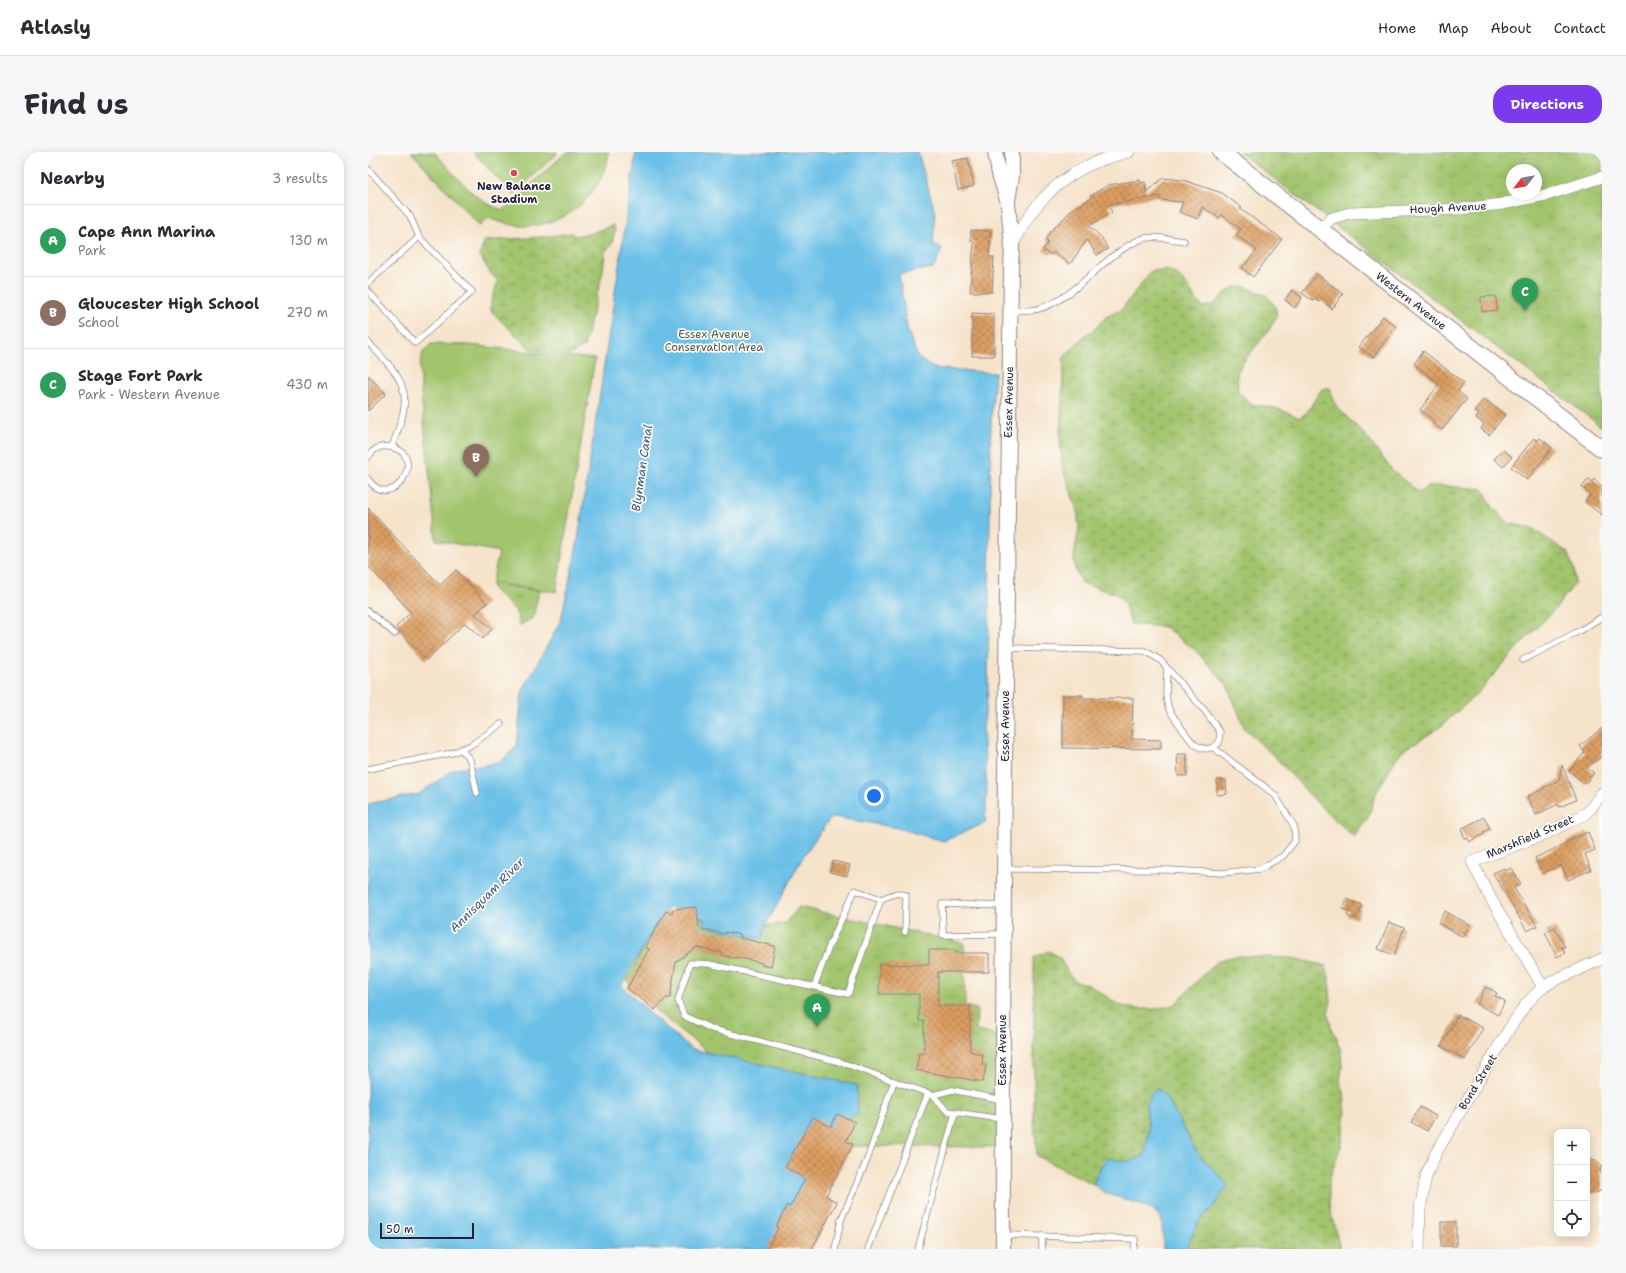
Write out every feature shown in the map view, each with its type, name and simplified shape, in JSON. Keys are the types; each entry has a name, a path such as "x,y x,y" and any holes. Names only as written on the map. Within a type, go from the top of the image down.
{"main road":[{"name":"Western Avenue","path":"1221,152 1602,449"}],"street":[{"name":"Essex Avenue","path":"995,152 999,174 1008,203 1012,246 1003,906 1003,1249"},
{"name":"Essex Avenue","path":"1008,203 1012,176 1012,152"},
{"path":"1012,246 1020,230 1041,200 1064,180 1093,163 1129,152"},
{"name":"Hough Avenue","path":"1320,229 1332,218 1350,213 1371,217 1502,204 1550,194 1602,177"},
{"name":"Marshfield Street","path":"1543,987 1491,899 1472,862 1545,834 1585,814 1602,793"},
{"name":"Bond Street","path":"1419,1249 1420,1209 1426,1176 1436,1153 1513,1022 1526,1004 1543,987 1554,980 1602,959"}],"lane":[{"path":"368,169 410,216 419,237 472,292 415,343 368,291"},
{"path":"368,283 419,237"},
{"path":"1010,311 1038,309 1055,301 1072,291 1112,256 1130,244 1145,238 1167,238 1184,241"},
{"path":"368,342 396,373 404,393 404,409 392,447"},
{"path":"368,457 372,451 380,447 392,447 402,454 406,462 407,474 403,481 393,488 384,489 376,487 368,479"},
{"path":"368,612 395,634"},
{"path":"1523,660 1602,618"},
{"path":"1006,648 1145,651 1160,660 1205,711 1220,732 1219,744 1214,748 1204,750 1193,743 1169,709 1167,698 1167,668"},
{"path":"368,769 452,753 471,745 501,724"},
{"path":"1004,869 1170,870 1222,873 1260,870 1283,856 1295,841 1294,826 1275,795 1214,748"},
{"path":"461,749 470,760 476,793"},
{"path":"814,987 830,944 855,890 881,898 897,892 906,895 905,932"},
{"path":"881,898 848,994 709,964 690,963 678,1000 684,1016 712,1029 832,1060 931,1094 947,1111 1003,1119"},
{"path":"1003,906 942,904 942,935 1003,934"},
{"path":"835,1249 841,1220 867,1160 894,1081"},
{"path":"931,1094 952,1090 1002,1100"},
{"path":"868,1249 931,1094"},
{"path":"918,1249 955,1113"},
{"path":"1003,1235 1135,1239 1134,1249"},
{"path":"1042,1236 1042,1249"}],"green space":[{"path":"411,152 434,152 457,178 475,195 484,202 504,210 566,152 609,152 605,168 599,182 590,195 567,215 537,225 521,226 488,218 480,226"},
{"name":"New Balance Stadium","path":"473,152 558,152 513,195"},
{"path":"1239,152 1602,152 1602,427"},
{"path":"613,225 615,230 612,244 605,252 603,271 584,347 571,354 530,349 491,311 491,303 498,281 490,273 480,255 484,241 572,233 574,236 591,233"},
{"path":"1167,270 1178,276 1183,281 1202,307 1213,305 1234,287 1246,287 1266,295 1275,306 1277,315 1269,330 1243,362 1237,373 1238,391 1251,404 1275,408 1300,418 1307,412 1322,389 1330,388 1336,406 1365,435 1392,470 1419,493 1428,486 1483,489 1492,506 1510,524 1530,527 1567,552 1574,569 1575,583 1556,608 1517,648 1479,692 1438,729 1403,750 1375,795 1368,818 1354,837 1321,807 1275,757 1245,729 1227,685 1195,650 1165,627 1131,624 1124,602 1116,594 1082,583 1075,569 1074,556 1079,528 1077,510 1062,466 1060,436 1064,357 1084,336 1095,329 1106,317 1121,310 1151,271"},
{"path":"431,344 470,345 595,359 556,592 492,583 499,552 436,540 421,393 420,366 423,352"},
{"path":"492,583 539,591 533,618 520,625 515,610 492,588"},
{"path":"696,900 747,928 785,923 799,907 964,943 965,1007 977,1009 976,1031 1002,1036 1000,1053 991,1076 1004,1109 1002,1147 824,1146 843,1122 744,1081 656,1011 627,981 656,923"},
{"path":"1049,951 1060,958 1068,973 1075,981 1091,986 1119,1005 1135,1009 1155,1009 1174,1005 1216,962 1226,958 1239,956 1293,958 1326,966 1329,978 1331,1002 1328,1013 1332,1031 1337,1037 1337,1042 1341,1051 1342,1067 1340,1082 1344,1092 1346,1114 1342,1143 1329,1180 1329,1205 1340,1249 1186,1249 1199,1221 1213,1207 1228,1185 1196,1151 1165,1095 1158,1089 1146,1105 1149,1129 1145,1154 1132,1161 1108,1159 1102,1164 1093,1184 1037,1156 1034,1121 1034,957"}],"water":[{"path":"636,152 918,152 935,212 933,244 942,248 934,268 899,274 907,328 918,358 933,368 995,373 991,422 988,692 983,729 987,790 985,823 944,841 893,827 834,817 830,819 822,829 824,830 821,831 804,855 765,927 762,939 704,926 704,919 669,907 657,923 623,982 622,986 691,1049 857,1085 858,1115 833,1122 831,1124 775,1249 368,1249 368,804 419,794 454,769 499,763 517,746 522,692 561,620 578,540"},
{"path":"1158,1089 1165,1095 1196,1151 1228,1185 1213,1207 1199,1221 1186,1249 1163,1249 1162,1221 1158,1214 1146,1206 1105,1193 1093,1184 1102,1164 1108,1158 1132,1161 1145,1154 1149,1129 1146,1105 1152,1092"}],"building":[{"path":"968,158 974,186 958,190 952,161"},
{"path":"1163,178 1183,180 1222,193 1242,208 1240,209 1282,239 1253,277 1242,268 1257,250 1236,235 1241,229 1222,215 1219,218 1202,207 1198,219 1179,212 1183,202 1159,200 1160,196 1108,205 1112,212 1089,226 1101,237 1108,249 1097,255 1087,240 1070,264 1053,252 1051,255 1043,250 1048,242 1045,240 1051,231 1076,206 1077,207 1091,198 1090,196 1108,185 1140,180 1141,183 1145,182 1146,192"},
{"path":"971,230 991,231 989,257 994,257 992,292 970,292 974,242 971,241"},
{"path":"1317,274 1343,294 1332,309 1321,300 1319,302 1315,299 1313,301 1302,293"},
{"path":"1292,290 1302,298 1295,308 1285,300"},
{"path":"1496,296 1497,310 1482,312 1481,297"},
{"path":"972,313 994,314 994,356 972,356"},
{"path":"1383,316 1396,327 1373,357 1359,347"},
{"path":"1423,351 1464,383 1458,391 1467,399 1442,430 1432,423 1434,421 1420,410 1439,384 1414,364"},
{"path":"368,375 386,394 368,411"},
{"path":"1484,399 1505,415 1489,435 1481,429 1484,424 1476,418 1479,414 1474,411"},
{"path":"1534,438 1537,441 1540,438 1552,448 1527,480 1511,467"},
{"path":"1503,450 1512,457 1503,467 1494,459"},
{"path":"1589,479 1592,482 1594,479 1602,486 1602,515 1585,502 1590,495 1582,487"},
{"path":"368,508 440,585 456,570 487,603 475,614 492,629 483,639 465,623 426,660 396,627 411,612 368,566"},
{"path":"1063,695 1083,695 1083,698 1133,698 1132,739 1161,740 1161,749 1063,748"},
{"path":"1602,728 1602,756 1587,768 1594,773 1585,784 1569,771 1585,752 1580,746"},
{"path":"1177,754 1187,754 1187,776 1178,776"},
{"path":"1562,765 1576,800 1559,807 1558,804 1536,815 1527,797 1559,780"},
{"path":"1217,780 1226,780 1227,794 1217,795"},
{"path":"1484,817 1490,829 1469,842 1468,838 1465,839 1461,829"},
{"path":"1588,832 1595,850 1585,854 1591,870 1568,880 1561,865 1542,874 1535,858"},
{"path":"833,861 850,865 847,876 830,872"},
{"path":"1504,868 1505,871 1512,868 1521,884 1514,888 1537,926 1527,931 1493,873"},
{"path":"1347,899 1362,905 1357,919 1347,916 1349,911 1343,909"},
{"path":"697,907 699,928 725,934 725,932 741,935 740,938 775,946 771,967 761,965 762,963 721,955 722,953 696,947 676,962 670,998 666,998 655,1010 627,988 649,949 645,947 666,911 671,914 673,909"},
{"path":"1445,911 1470,925 1463,937 1438,923"},
{"path":"1389,922 1404,928 1394,955 1378,949"},
{"path":"1555,927 1565,947 1562,948 1565,953 1557,957 1545,932"},
{"path":"929,950 956,950 956,953 989,953 989,972 938,972 938,1006 970,1006 970,1051 983,1055 982,1065 986,1065 983,1082 916,1070 919,1053 924,1054 924,1021 919,1021 919,994 879,994 879,964 929,965"},
{"path":"1486,987 1497,993 1495,996 1505,1001 1498,1015 1477,1004"},
{"path":"1458,1015 1483,1028 1465,1060 1441,1046"},
{"path":"1420,1107 1436,1116 1427,1131 1411,1122"},
{"path":"837,1114 855,1122 846,1141 853,1144 826,1196 837,1202 812,1249 767,1249 778,1228 776,1227 787,1205 790,1207 805,1179 785,1167 813,1117 831,1127"},
{"path":"1590,1159 1602,1165 1600,1172 1602,1175 1602,1190 1594,1194 1590,1193"},
{"path":"1441,1222 1456,1222 1456,1246 1441,1246"}],"place":[{"name":"New Balance Stadium","path":"514,173"},
{"name":"Stage Fort Park","path":"1525,311"},
{"name":"Gloucester High School","path":"476,477"},
{"name":"Cape Ann Marina","path":"817,1027"}],"park label":[{"name":"Essex Avenue Conservation Area","path":"714,340"}],"water label":[{"name":"Blynman Canal","path":"642,468"},
{"name":"Annisquam River","path":"487,895"}]}
